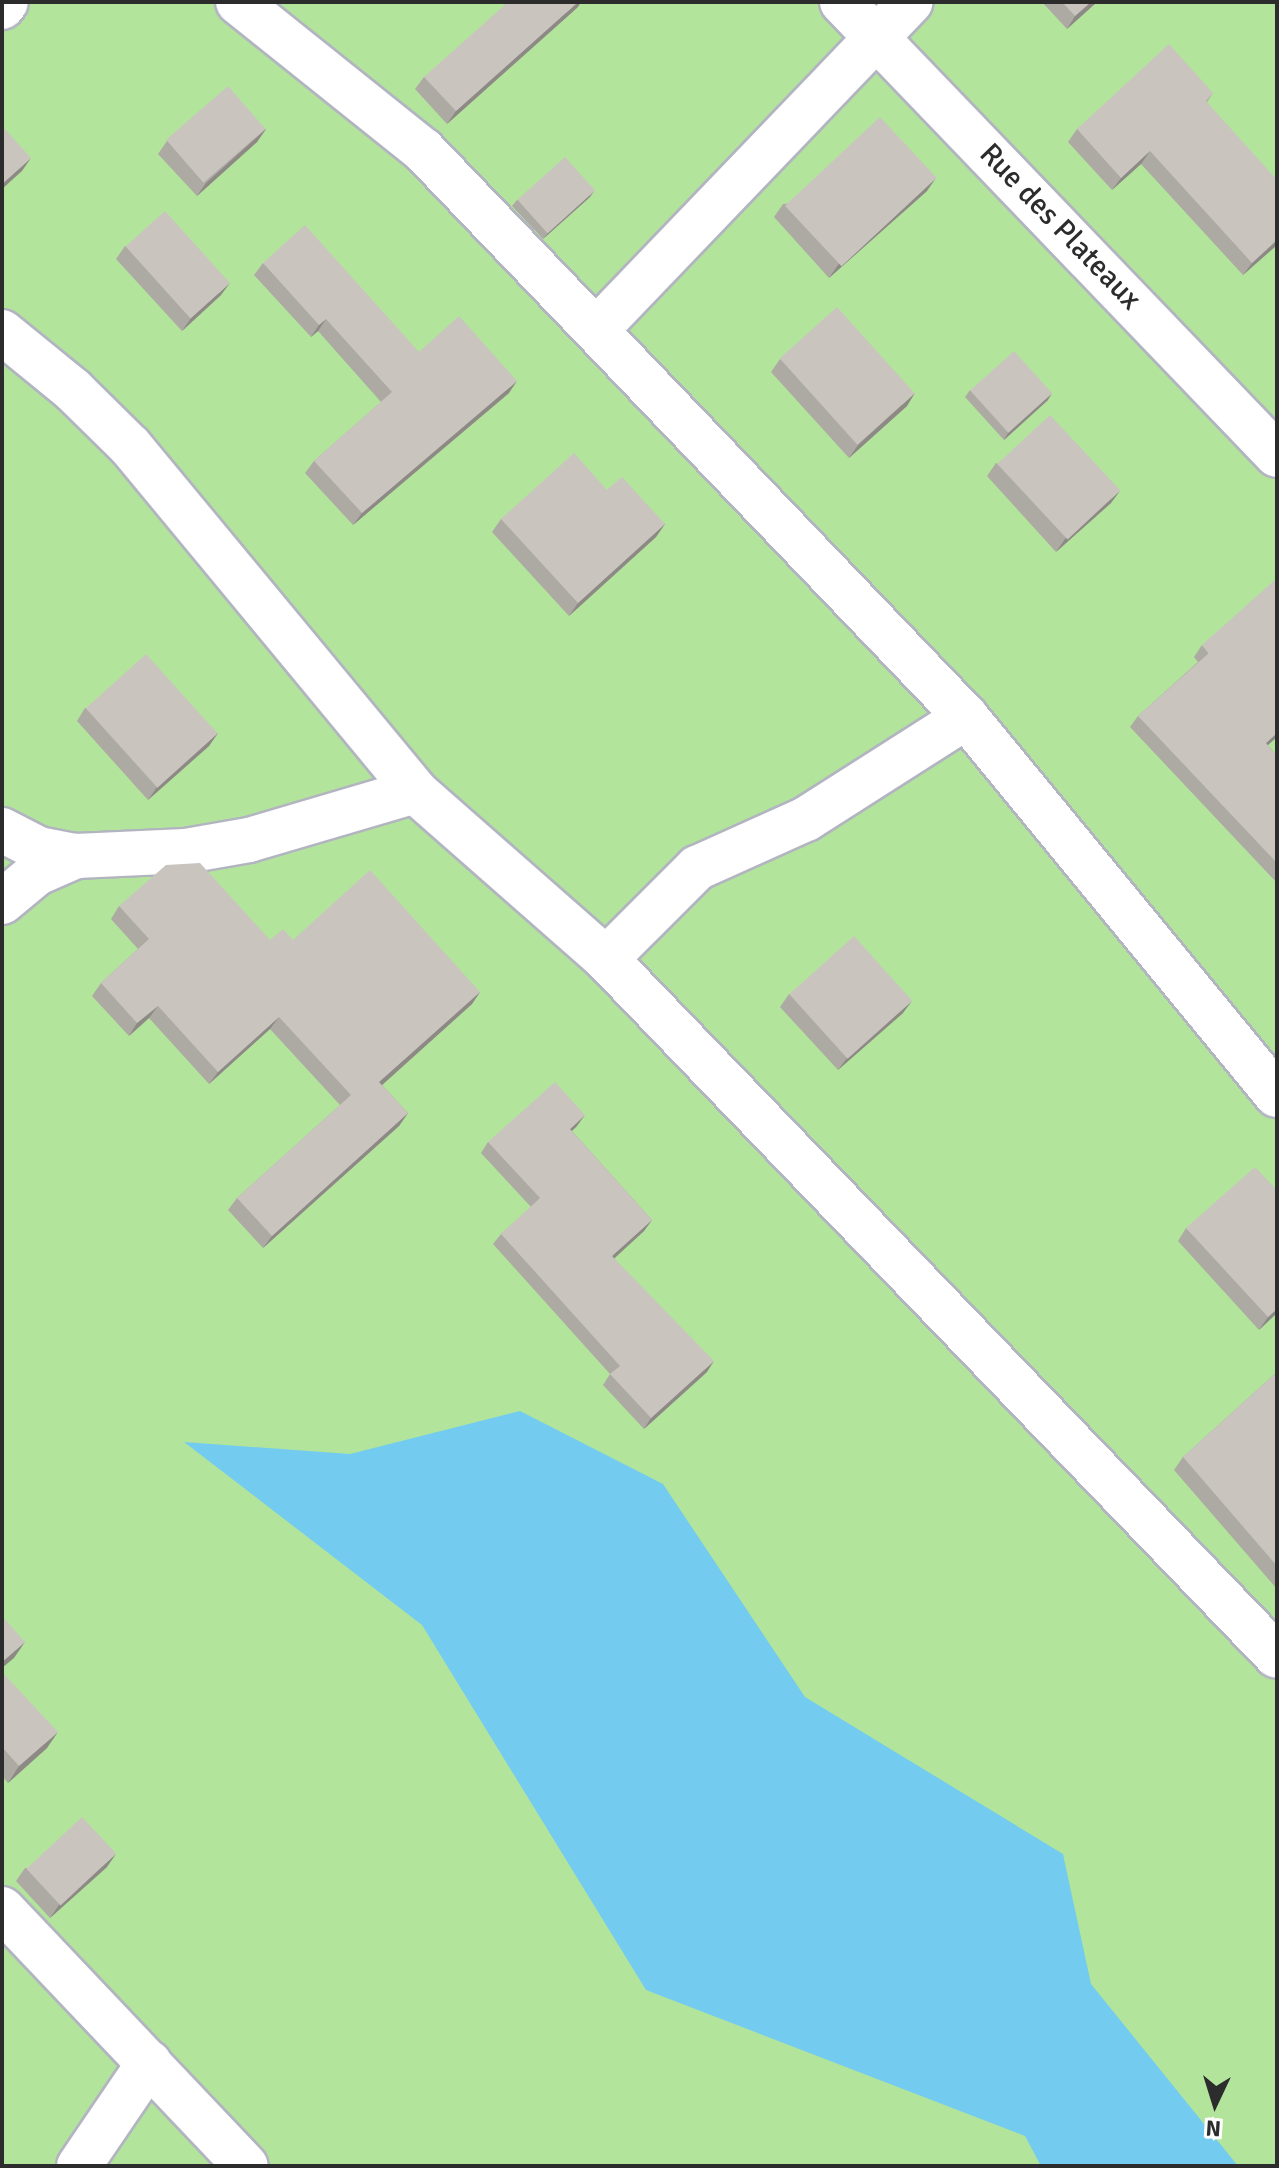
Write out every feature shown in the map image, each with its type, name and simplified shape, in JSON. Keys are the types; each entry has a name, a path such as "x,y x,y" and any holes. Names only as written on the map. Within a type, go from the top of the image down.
{"street":[{"path":"2,7 6,2"},
{"path":"238,2 423,150 597,329 966,717 1274,1088"},
{"name":"Rue des Plateaux","path":"842,2 1277,455"},
{"path":"597,329 911,2"},
{"path":"2,332 73,390 130,446 415,791 606,959 1277,1656"},
{"path":"606,959 697,868 806,819 966,717"},
{"path":"2,830 39,849 76,856 186,851 249,840 415,791"},
{"path":"2,902 37,873 76,856"},
{"path":"2,1909 246,2166"},
{"path":"79,2166 149,2063"}],"green space":[{"path":"2,2 1277,2 1277,2166 2,2166"}],"water":[{"path":"520,1411 663,1484 805,1697 1063,1854 1091,1984 1238,2166 1041,2166 1025,2136 646,1990 422,1625 184,1442 350,1454"}],"building":[{"path":"508,2 578,2 456,111 424,77"},
{"path":"1062,2 1091,2 1075,16"},
{"path":"1169,44 1213,93 1206,101 1277,180 1277,240 1252,263 1150,151 1121,178 1077,129"},
{"path":"228,86 265,129 204,183 166,140"},
{"path":"880,117 937,178 842,266 785,206"},
{"path":"2,126 31,158 2,184"},
{"path":"565,157 595,190 548,233 517,200"},
{"path":"165,211 230,283 191,319 126,246"},
{"path":"305,225 419,352 459,316 517,381 362,513 314,461 392,392 326,319 319,325 263,263"},
{"path":"837,307 915,393 857,445 780,359"},
{"path":"1014,351 1052,393 1008,433 970,390"},
{"path":"1050,415 1120,490 1068,539 997,464"},
{"path":"574,453 607,490 622,477 665,524 578,603 501,519"},
{"path":"1277,578 1277,733 1266,743 1277,756 1277,863 1138,716 1209,653 1202,645"},
{"path":"146,654 218,734 157,788 86,708"},
{"path":"200,863 270,940 283,929 293,940 370,870 480,992 379,1082 408,1113 272,1236 237,1198 351,1095 279,1017 218,1072 158,1006 137,1023 101,983 149,939 119,906 166,865"},
{"path":"854,936 912,1001 848,1059 789,994"},
{"path":"555,1082 585,1115 570,1129 652,1220 612,1256 714,1361 651,1418 610,1374 620,1366 501,1234 540,1198 488,1142"},
{"path":"1255,1167 1277,1190 1277,1309 1268,1317 1186,1228"},
{"path":"1277,1372 1277,1566 1183,1457"},
{"path":"2,1616 25,1642 2,1662"},
{"path":"2,1672 58,1732 19,1766 2,1747"},
{"path":"82,1817 116,1854 61,1905 26,1869"}]}
